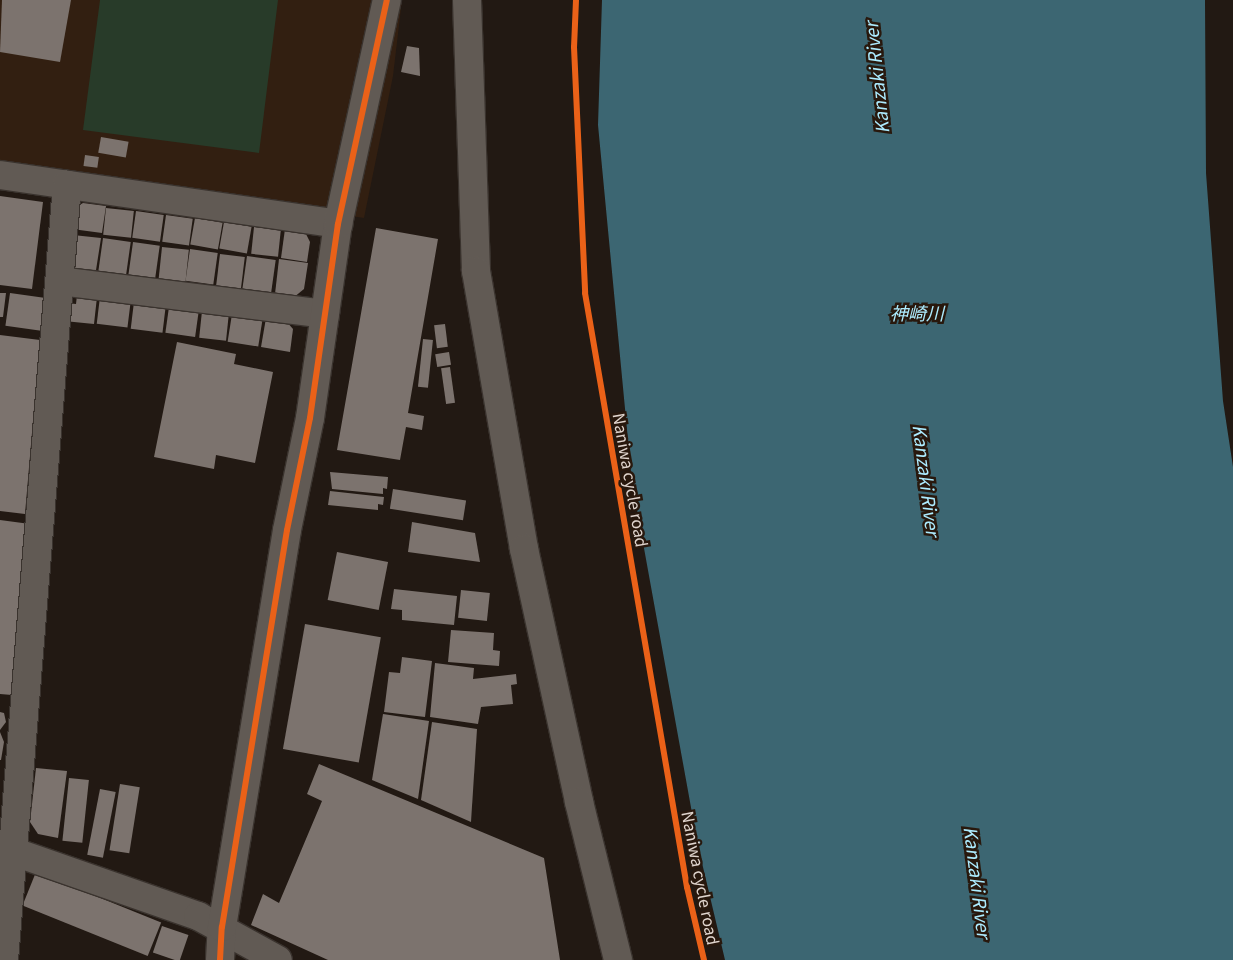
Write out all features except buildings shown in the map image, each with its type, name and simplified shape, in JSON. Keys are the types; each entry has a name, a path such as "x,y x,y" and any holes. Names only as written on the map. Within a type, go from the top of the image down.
{"street":[{"path":"220,960 222,927 325,314 338,224 387,0"},
{"path":"467,0 476,271 526,559 579,802 618,960"},
{"path":"0,175 338,224"},
{"path":"4,960 7,850 60,280 67,185"},
{"path":"60,280 325,314"},
{"path":"7,850 222,927 247,945 278,960"}],"shaded area":[{"path":"0,0 402,0 393,76 364,218 0,163"}],"green space":[{"path":"100,0 278,0 259,153 83,130"}],"water":[{"name":"神崎川","path":"602,0 1205,0 1206,173 1223,401 1233,467 1233,960 725,960 698,846 632,482 598,125"}],"cycle path":[{"path":"220,960 222,927 287,530 310,418 338,224 387,0"},
{"name":"Naniwa cycle road","path":"576,0 574,47 585,293 687,887 704,960"}],"water label":[{"name":"Kanzaki River","path":"876,78"},
{"name":"Kanzaki River","path":"927,480"},
{"name":"Kanzaki River","path":"978,882"}]}
